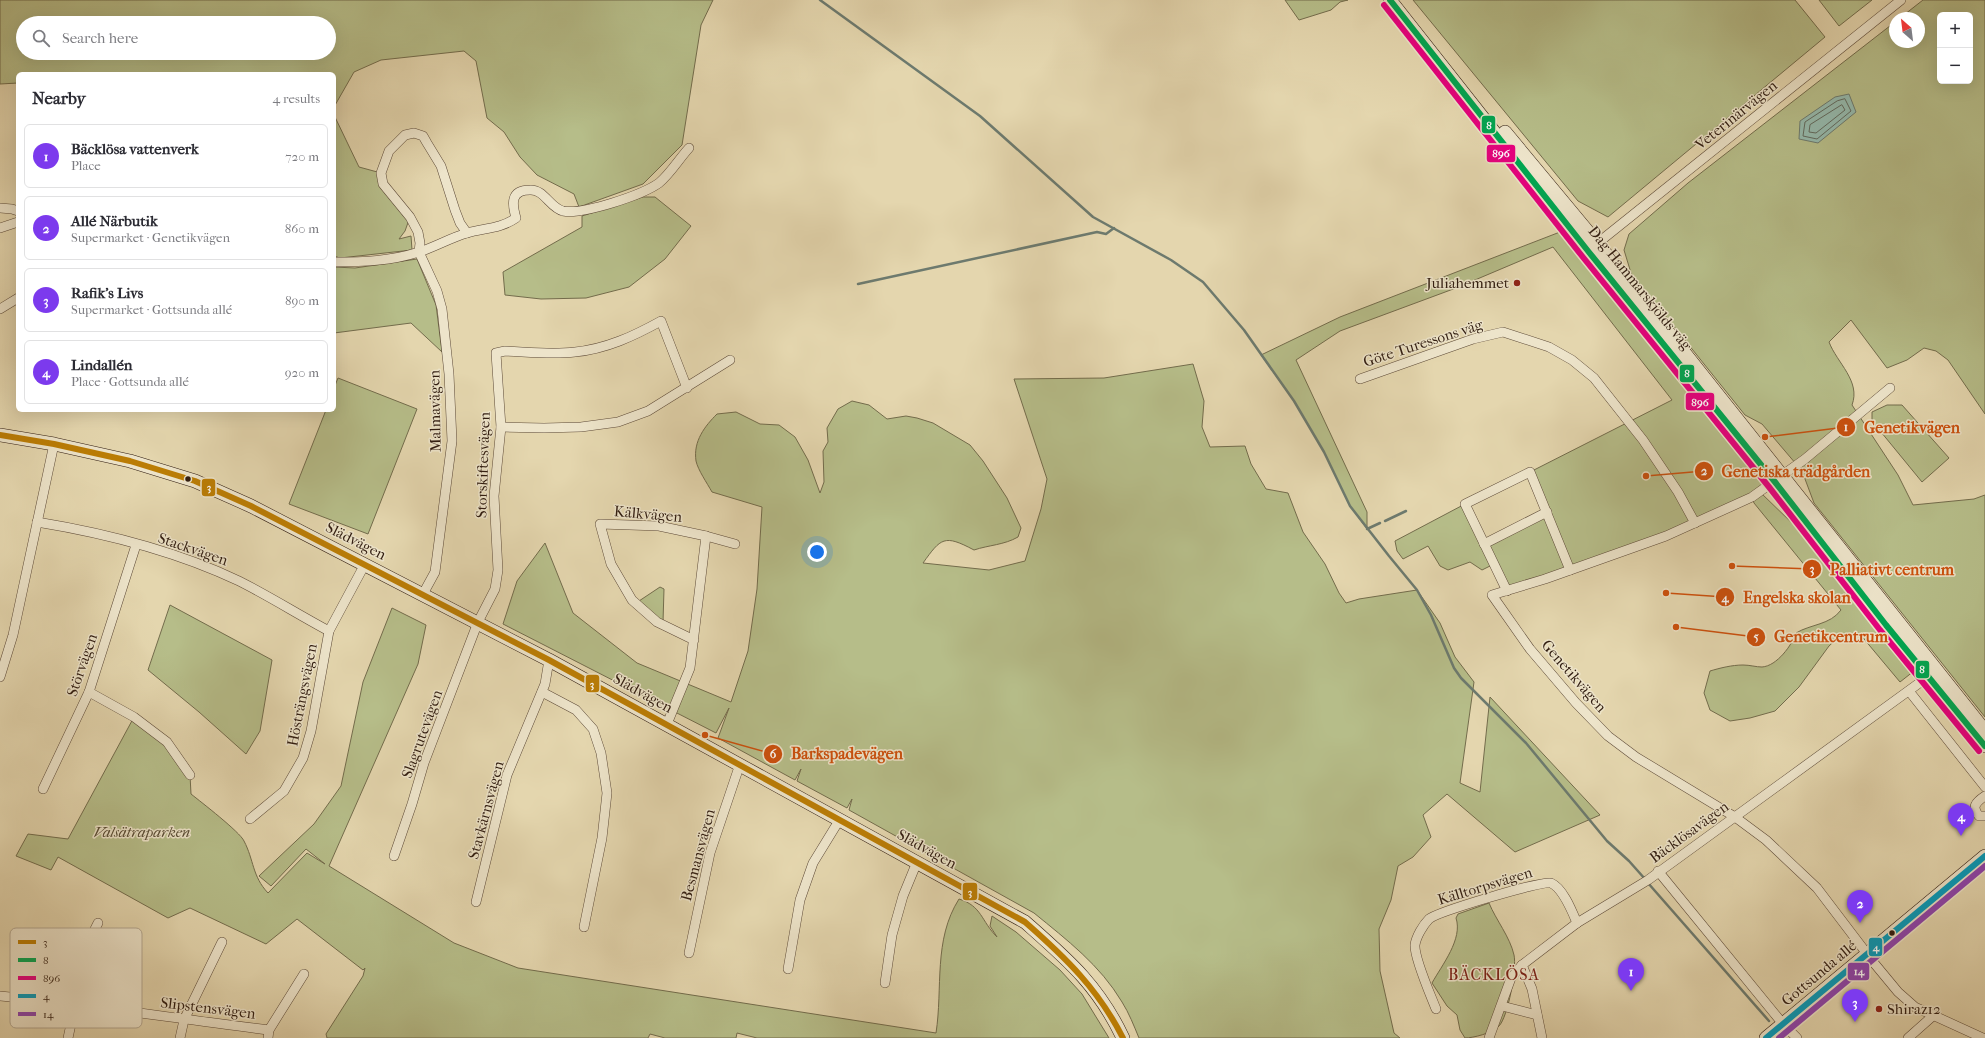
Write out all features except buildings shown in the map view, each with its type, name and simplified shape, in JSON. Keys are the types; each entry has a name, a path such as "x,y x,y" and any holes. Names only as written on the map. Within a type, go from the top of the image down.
{"street":[{"name":"Dag Hammarskjölds väg","path":"1390,0 1449,75 1593,247 1779,479 1932,674 1985,746"},
{"name":"Veterinärvägen","path":"1593,247 1901,0"},
{"name":"Malmavägen","path":"423,594 435,572 452,442 449,374 442,309 437,291 419,252 420,243 418,232 401,204 383,184 381,173 384,161 389,151 405,135 414,133 423,136 441,166 460,223 467,233"},
{"path":"336,262 384,260 419,252 467,233 507,224 516,218 512,204 514,197 522,191 531,189 540,193 562,211 578,211 646,191 660,182 689,148"},
{"path":"0,208 16,210"},
{"path":"0,228 16,223"},
{"path":"0,309 16,299"},
{"name":"Storskiftesvägen","path":"478,622 495,589 498,570 494,496 501,427 496,353 504,351 575,352 602,347 628,338 661,321 687,388"},
{"name":"Göte Turessons väg","path":"1360,379 1473,339 1503,332 1549,347 1572,360 1594,378 1643,440 1678,492 1695,523"},
{"path":"501,427 574,427 618,422 648,411 730,360"},
{"name":"Genetikvägen","path":"1890,388 1779,479 1752,497 1666,536 1570,570 1492,595 1530,649 1608,736 1636,757 1735,817 1766,840 1817,888 1870,958 1898,992 1915,1007 1983,1038"},
{"name":"Slädvägen","path":"0,435 54,444 130,461 195,482 251,506 549,660 1025,922 1072,963 1092,986 1111,1013 1123,1038"},
{"path":"0,676 13,635 54,444"},
{"path":"1507,591 1465,504 1530,472 1548,512 1570,570"},
{"path":"1484,544 1548,512"},
{"name":"Stackvägen","path":"38,522 90,531 188,560 239,581 329,631"},
{"name":"Kälkvägen","path":"694,640 657,622 632,600 611,564 600,524 659,526 735,544"},
{"path":"667,724 690,668 706,536"},
{"name":"Störvägen","path":"43,789 89,692 136,545"},
{"name":"Hösträngsvägen","path":"250,819 284,791 303,758 311,730 329,631 365,564"},
{"name":"Slagrutevägen","path":"394,856 424,763 478,622"},
{"name":"Stavkärnsvägen","path":"476,902 507,775 542,692 549,660"},
{"name":"Dag Hammarskjölds väg","path":"1932,674 1985,731"},
{"name":"Bäcklösavägen","path":"1489,1038 1511,978 1522,966 1577,923 1645,881 1932,674"},
{"path":"1909,691 1985,787"},
{"path":"89,692 134,717 167,742 190,775"},
{"path":"542,692 576,710 593,729 601,753 607,793 602,838 584,927"},
{"name":"Besmansvägen","path":"689,953 710,853 740,764"},
{"path":"1985,796 1978,800 1975,806 1975,812 1979,816 1985,816"},
{"path":"788,969 800,900 813,863 840,819"},
{"name":"Gottsunda allé","path":"1766,1038 1870,958 1985,856"},
{"path":"885,983 892,935 903,896 917,862"},
{"path":"1658,871 1783,1024 1797,1038"},
{"name":"Källtorpsvägen","path":"1436,1009 1422,974 1415,946 1421,929 1430,918 1441,913 1531,885 1549,882 1557,887 1570,906 1577,923"},
{"path":"96,928 98,923"},
{"path":"180,1038 184,1020 222,942"},
{"path":"1522,966 1532,989 1542,1038"},
{"path":"268,1034 304,974"},
{"name":"Slipstensvägen","path":"0,996 10,997"},
{"path":"1502,1006 1537,1014"},
{"name":"Slipstensvägen","path":"142,1013 268,1034"},
{"path":"1908,1038 1934,1015"},
{"path":"68,1038 70,1028"}],"green space":[{"path":"0,0 713,0 701,25 682,145 643,184 579,207 574,194 537,175 520,157 504,132 487,118 476,61 464,51 381,60 354,72 336,104 336,72 16,72 16,83 0,84"},
{"path":"1285,0 1348,0 1340,2 1331,10 1299,20"},
{"path":"1413,0 1795,0 1825,37 1608,217 1578,201"},
{"path":"1819,0 1872,0 1839,26"},
{"path":"1923,0 1985,0 1985,414 1948,360 1936,351 1924,348 1907,360 1887,368 1851,320 1829,342 1851,380 1854,396 1852,405 1898,475 1913,505 1974,499 1985,495 1985,717 1814,503 1802,471 1762,424 1745,415 1631,273 1624,250 1629,234 1688,183 1889,27 1889,48 1925,48 1925,12 1908,12"},
{"path":"336,119 359,167 381,173 410,217 405,231 399,239 411,236 412,250 340,258 336,257"},
{"path":"643,197 655,197 691,226 665,259 629,287 586,298 541,299 505,295 503,272 582,227 582,216"},
{"path":"1560,232 1569,238 1764,481 1760,492 1795,526 1821,560 1838,573 1914,671 1900,682 1859,633 1842,634 1829,646 1799,687 1775,711 1750,718 1730,721 1710,710 1704,693 1710,671 1746,665 1762,667 1768,666 1783,654 1796,633 1831,619 1841,610 1754,503 1752,498 1666,536 1507,591 1494,564 1482,570 1470,562 1448,570 1440,566 1428,546 1403,559 1397,551 1395,541 1465,504 1484,544 1547,512 1530,472 1672,400 1553,247 1456,288 1340,331 1296,360 1367,512 1367,529 1350,506 1324,452 1294,401 1261,355 1340,317"},
{"path":"417,259 436,305 442,352 411,323 336,333 336,267 355,268"},
{"path":"1193,364 1204,401 1202,427 1210,447 1245,446 1251,464 1266,489 1288,493 1303,532 1325,564 1339,593 1346,603 1359,599 1417,590 1440,623 1455,657 1474,682 1460,783 1480,792 1490,697 1600,815 1515,852 1447,794 1423,815 1431,837 1413,857 1398,866 1391,900 1379,929 1380,971 1394,1033 1400,1038 1139,1038 1125,1006 1104,976 1059,933 1034,913 849,810 852,799 847,808 797,781 801,769 795,780 718,738 729,708 716,733 503,624 517,581 545,543 573,613 637,663 731,702 748,651 757,589 762,507 712,492 699,468 696,461 696,447 698,441 704,429 717,414 736,412 760,424 779,425 795,437 808,460 820,493 824,482 823,451 828,442 827,428 838,409 852,401 869,405 887,419 906,416 933,423 970,445 983,461 1007,498 1021,528 1018,537 1013,540 974,550 956,542 949,540 944,541 934,548 923,563 989,570 1025,561 1041,509 1047,479 1014,379 1104,378"},
{"path":"338,378 417,409 368,534 289,504 325,412 336,412 336,383"},
{"path":"1887,405 1902,405 1949,458 1922,482 1872,421 1872,412"},
{"path":"660,587 664,589 663,622 639,601"},
{"path":"170,605 272,660 260,731 246,754 199,712 148,670"},
{"name":"Valsätraparken","path":"392,608 426,625 418,664 329,866 454,943 518,968 936,1033 942,948 945,931 959,899 967,902 977,910 997,937 990,926 992,916 1016,932 1060,970 1082,994 1109,1038 757,1038 737,1033 736,1038 665,1038 650,1034 648,1038 327,1038 326,1034 363,976 365,968 363,970 297,919 266,944 190,908 168,918 58,857 51,870 16,856 28,834 68,839 134,717 167,742 190,775 191,794 220,817 241,837 247,848 256,874 268,893 307,853 325,864 306,849 271,886 259,876 314,824 341,786 363,682"},
{"path":"1489,903 1512,948 1514,955 1515,961 1511,992 1506,1013 1496,1029 1478,1036 1465,1038 1460,1030 1457,1015 1447,1006 1432,983 1454,943 1457,934 1456,918 1458,914"}],"water":[{"path":"1849,94 1856,112 1818,143 1799,139 1800,121 1835,97"}],"waterway":[{"path":"820,0 980,116 1093,217 1171,260 1203,282 1244,330 1294,401 1324,452 1350,506 1417,590 1431,615 1454,668 1461,678 1526,743 1607,841 1629,861 1645,879"},
{"path":"858,284 1097,232 1106,234 1114,228"},
{"path":"1385,521 1406,511"},
{"path":"1367,529 1380,523"},
{"path":"1648,883 1769,1021"}],"transit line":[{"name":"8","path":"1390,0 1588,251 1775,482 1886,625 1985,746"},
{"name":"896","path":"1384,5 1582,256 1769,487 1880,630 1979,751"},
{"name":"3","path":"0,435 54,444 130,461 195,481 251,506 549,660 1025,922 1054,948 1092,989 1103,1004 1123,1038"},
{"name":"4","path":"1766,1038 1985,856"},
{"name":"14","path":"1779,1038 1985,866"}],"place":[{"name":"Juliahemmet","path":"1517,283"},
{"name":"Genetikvägen","path":"1765,437"},
{"name":"Genetiska trädgården","path":"1646,476"},
{"name":"Palliativt centrum","path":"1732,566"},
{"name":"Engelska skolan","path":"1666,593"},
{"name":"Genetikcentrum","path":"1676,627"},
{"name":"Barkspadevägen","path":"705,735"},
{"name":"Lindallén","path":"1961,836"},
{"name":"Allé Närbutik","path":"1860,923"},
{"name":"Bäcklösa vattenverk","path":"1631,991"},
{"name":"Shiraz12","path":"1879,1009"},
{"name":"Rafik's Livs","path":"1855,1022"}],"district":[{"name":"BÄCKLÖSA","path":"1494,974"}]}
